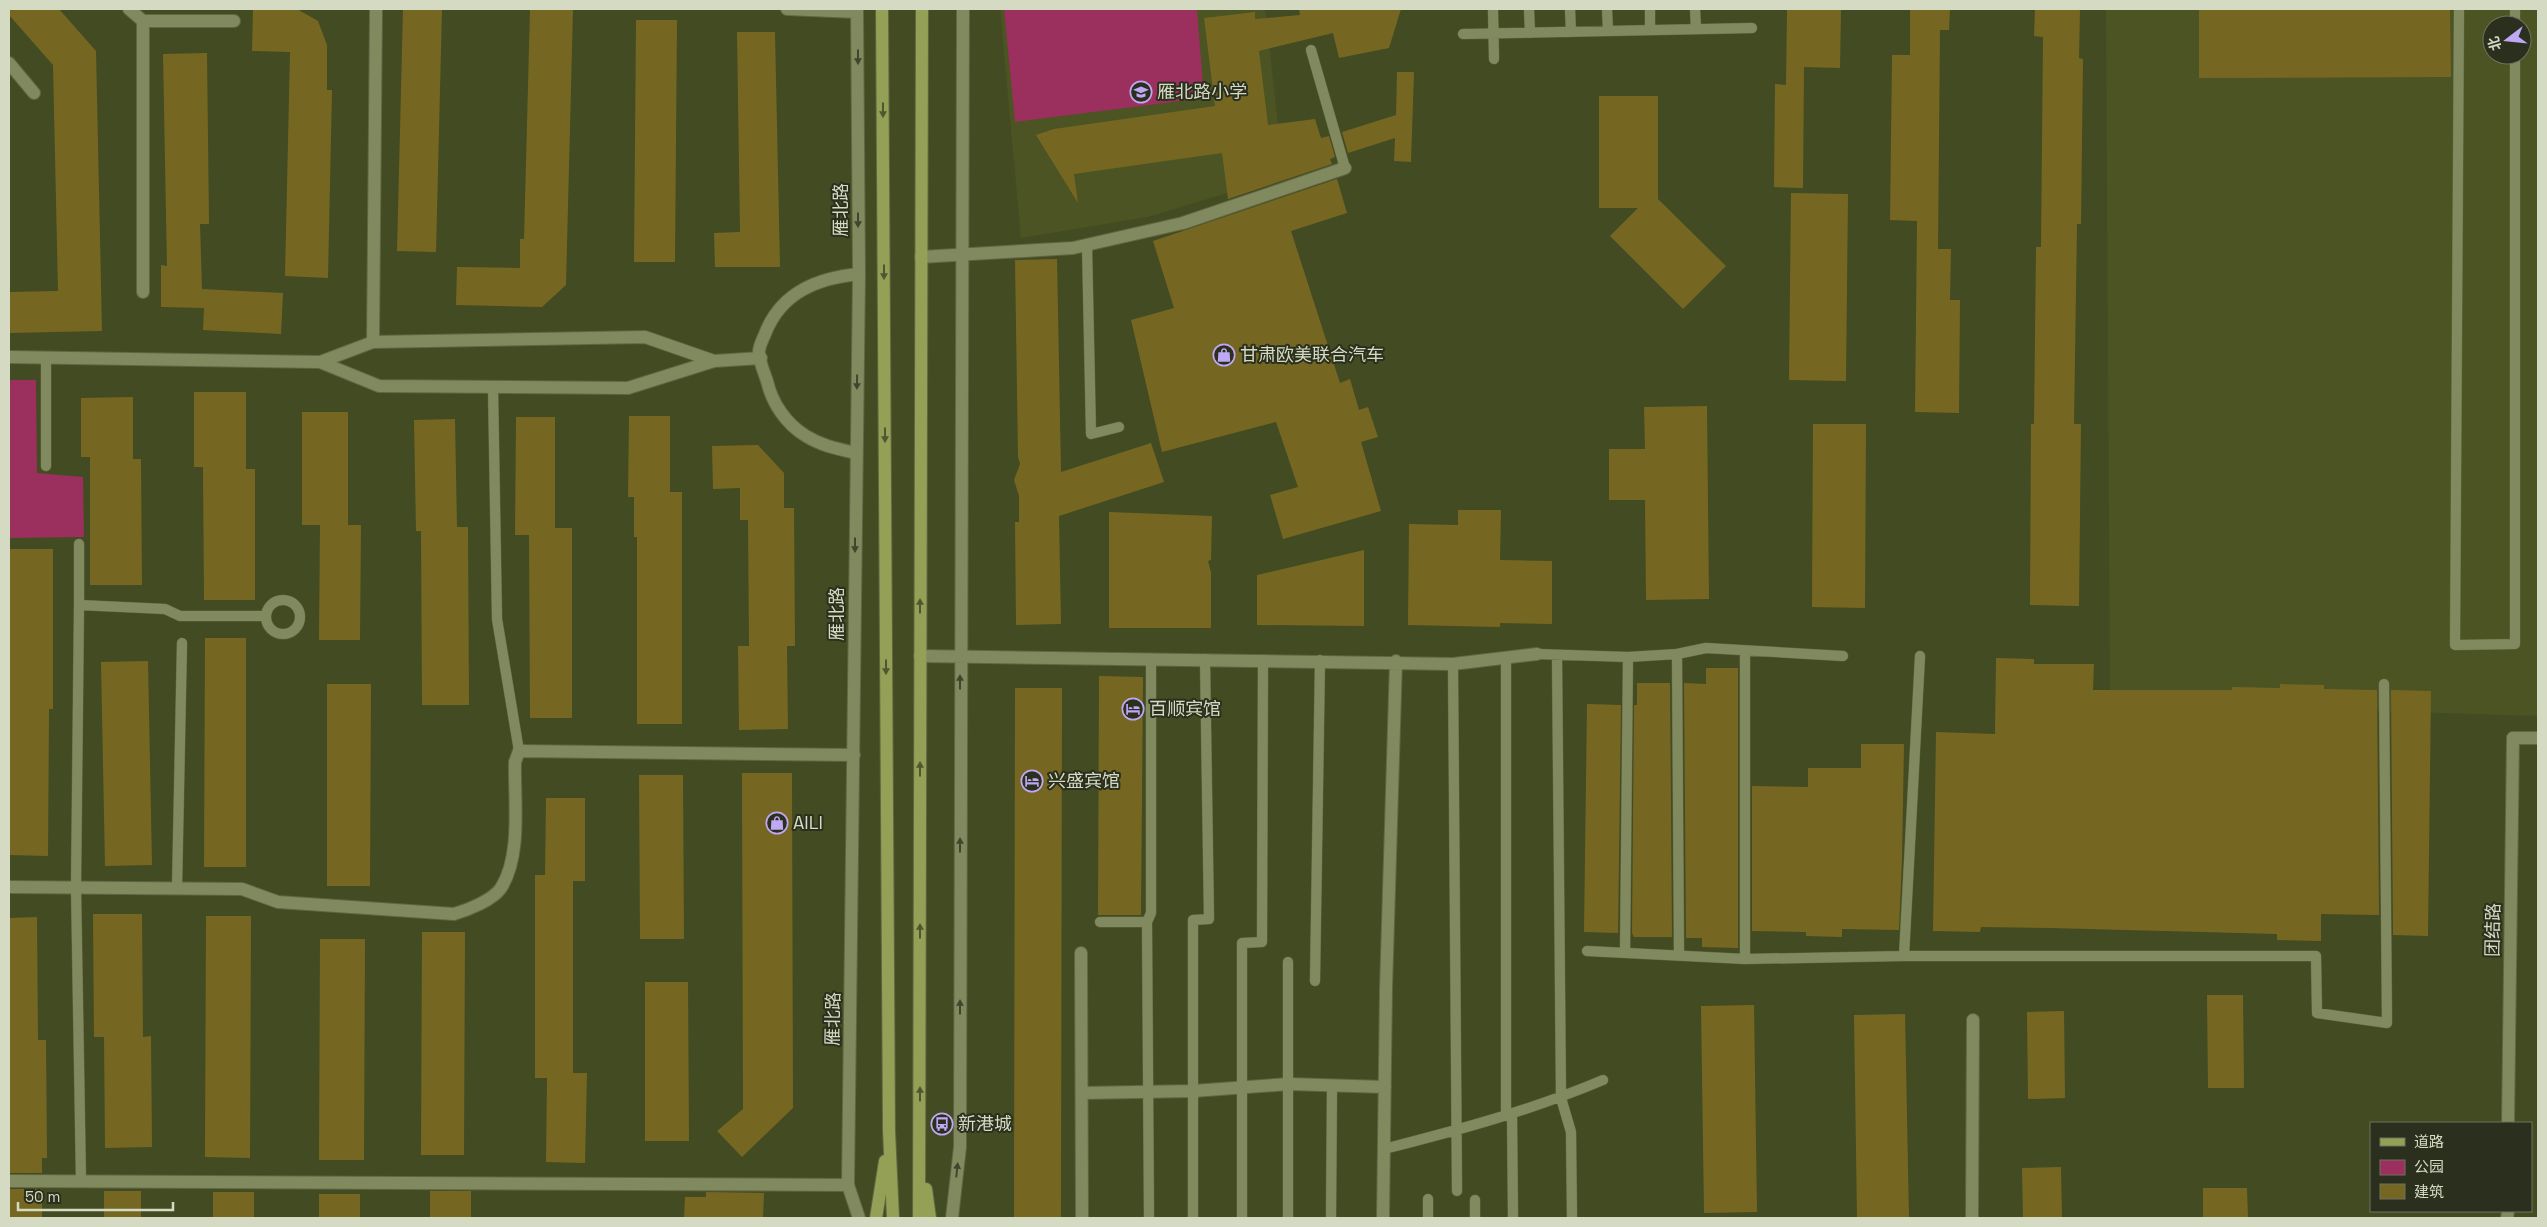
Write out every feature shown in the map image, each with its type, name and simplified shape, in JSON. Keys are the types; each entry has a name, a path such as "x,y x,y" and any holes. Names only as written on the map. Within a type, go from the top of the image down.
{"main road":[{"path":"882,9 889,1131 892,1218"},
{"path":"919,1218 922,9"},
{"path":"876,1218 889,1131"},
{"path":"920,1142 930,1218"}],"street":[{"path":"129,9 142,21 234,21"},
{"path":"373,342 376,9"},
{"path":"787,9 857,10"},
{"path":"952,1218 960,1147 963,9"},
{"name":"雁北路","path":"857,10 859,274 848,1185 859,1218"},
{"path":"142,21 142,292"},
{"path":"9,63 34,93"},
{"path":"921,257 1073,248 1183,223 1345,168"},
{"path":"856,452 829,448 804,436 784,417 770,394 759,351 768,325 785,303 806,287 832,276 859,274"},
{"path":"320,362 373,342 644,337 714,361"},
{"path":"9,357 320,362 379,386 628,388 714,361 761,358"},
{"path":"920,656 1396,661 1453,664 1537,654"},
{"path":"1383,1218 1396,661"},
{"name":"团结路","path":"2508,1122 2513,738 2538,738"},
{"path":"9,887 242,889 278,902 454,914 472,908 500,889 514,858 515,762 519,750 854,755"},
{"path":"1082,953 1082,1218"},
{"path":"1972,1218 1974,1020"},
{"path":"1082,1093 1193,1091 1289,1084 1385,1087"},
{"path":"9,1181 848,1185"}],"lane":[{"path":"1492,9 1494,59"},
{"path":"1529,9 1530,32"},
{"path":"1570,9 1571,32"},
{"path":"1607,9 1608,31"},
{"path":"1650,9 1650,30"},
{"path":"1695,9 1696,29"},
{"path":"2459,9 2455,645 2515,644 2515,65"},
{"path":"1463,34 1752,28"},
{"path":"1310,50 1345,168"},
{"path":"1087,245 1091,434 1119,427"},
{"path":"46,358 46,466"},
{"path":"493,387 496,619 519,750"},
{"path":"79,544 76,887 81,1181"},
{"path":"79,605 165,609 180,616 266,616"},
{"path":"177,888 182,643"},
{"path":"1537,654 1628,657 1678,654 1706,648 1843,656"},
{"path":"1745,650 1745,959"},
{"path":"1678,654 1679,956"},
{"path":"1557,655 1562,1098 1571,1132 1572,1218"},
{"path":"1904,956 1920,656"},
{"path":"1625,953 1628,657"},
{"path":"1506,658 1509,1115 1513,1218"},
{"path":"1149,1218 1147,922 1152,912 1151,659"},
{"path":"1193,1218 1194,920 1209,919 1205,659"},
{"path":"1242,1218 1242,943 1262,942 1263,660"},
{"path":"1316,981 1320,660"},
{"path":"1453,664 1455,1131 1457,1191"},
{"path":"1587,951 1745,959 1904,956 2316,956 2317,1012 2387,1024 2384,684"},
{"path":"1100,922 1147,922"},
{"path":"1288,962 1288,1218"},
{"path":"1384,1149 1509,1115 1562,1098 1603,1080"},
{"path":"1331,1218 1332,1085"},
{"path":"1428,1199 1428,1218"},
{"path":"1474,1218 1475,1200"}],"shaded area":[{"name":"雁北路小学","path":"1000,9 1265,9 1284,176 1148,217 1021,238"},
{"path":"2106,9 2538,9 2538,716 2110,703"}],"green space":[{"path":"1004,9 1197,9 1204,98 1015,122"},
{"path":"9,380 36,380 37,473 83,477 84,537 9,538"}],"building":[{"path":"9,9 59,9 96,51 102,331 9,333 9,292 58,291 53,65 9,15"},
{"path":"253,9 297,9 318,21 327,45 327,90 332,90 328,278 285,276 290,52 252,51"},
{"path":"403,9 442,9 436,252 397,251"},
{"path":"530,9 573,9 566,285 542,307 456,305 457,267 520,268 520,239 524,239"},
{"path":"1299,9 1401,9 1389,48 1339,58 1333,33 1259,51 1268,125 1315,119 1321,138 1329,136 1335,157 1330,159 1332,164 1228,199 1222,153 1074,174 1078,203 1036,135 1054,129 1215,106 1204,18 1255,12 1255,19 1300,15"},
{"path":"1787,9 1841,9 1840,68 1804,67 1803,188 1774,187 1775,84 1786,85"},
{"path":"1910,9 1950,9 1949,30 1940,30 1938,249 1951,249 1950,300 1960,300 1959,413 1915,412 1917,221 1890,220 1892,55 1910,55"},
{"path":"2035,9 2080,9 2079,58 2083,59 2081,224 2077,224 2074,424 2081,424 2079,606 2030,605 2031,424 2034,424 2036,247 2041,247 2043,37 2034,36"},
{"path":"2199,9 2450,9 2451,77 2199,78"},
{"path":"636,20 677,20 675,262 634,262"},
{"path":"737,32 775,32 780,267 715,267 714,233 740,232"},
{"path":"207,53 209,224 200,224 202,289 283,293 281,334 203,330 204,308 161,307 161,265 167,266 163,54"},
{"path":"1397,72 1414,72 1411,162 1394,161 1395,138 1348,153 1342,132 1396,115"},
{"path":"1599,96 1658,96 1658,199 1726,266 1683,309 1610,236 1638,208 1599,208"},
{"path":"1337,179 1347,213 1291,231 1340,383 1350,379 1359,410 1368,407 1378,437 1361,442 1381,511 1283,539 1270,495 1298,487 1276,422 1162,452 1131,320 1174,308 1153,241"},
{"path":"1791,193 1848,194 1846,381 1789,380"},
{"path":"1057,259 1061,472 1151,443 1164,482 1059,516 1061,624 1016,625 1015,522 1019,522 1019,496 1014,480 1020,464 1018,457 1015,260"},
{"path":"194,392 246,392 246,469 255,469 255,600 204,600 203,467 194,467"},
{"path":"133,397 133,459 141,459 142,585 90,585 90,457 81,457 81,398"},
{"path":"1707,406 1709,599 1646,600 1645,500 1609,500 1609,449 1645,449 1644,407"},
{"path":"302,412 348,412 348,525 361,525 360,640 319,640 320,525 302,525"},
{"path":"629,416 670,416 670,492 682,492 682,724 637,724 637,537 634,537 634,497 628,497"},
{"path":"516,417 555,417 555,528 572,528 572,718 530,718 529,535 515,535"},
{"path":"455,419 457,527 468,527 469,705 422,705 421,531 416,531 414,420"},
{"path":"1813,424 1866,424 1865,608 1812,607"},
{"path":"758,445 784,473 784,508 794,508 795,646 787,646 788,729 739,730 738,646 749,646 748,520 740,520 740,488 713,489 712,446"},
{"path":"1458,510 1501,510 1500,560 1552,561 1552,624 1500,623 1500,627 1408,625 1409,524 1458,525"},
{"path":"1109,512 1212,516 1211,560 1208,561 1211,572 1211,628 1109,628"},
{"path":"9,549 53,549 53,709 49,709 48,856 9,855"},
{"path":"1364,550 1364,626 1257,625 1257,575"},
{"path":"205,638 246,638 246,867 204,867"},
{"path":"1996,658 2034,659 2034,664 2094,664 2093,690 2232,690 2232,687 2280,688 2280,684 2324,685 2324,689 2377,690 2379,915 2321,914 2321,941 2277,940 2277,934 2051,928 1981,927 1980,932 1933,931 1936,732 1995,734"},
{"path":"148,661 152,865 105,866 101,662"},
{"path":"1706,668 1738,668 1738,948 1702,947 1702,938 1686,938 1684,683 1706,684"},
{"path":"1099,676 1143,677 1141,915 1098,915"},
{"path":"1637,683 1670,683 1672,937 1634,937 1632,933 1634,705 1637,705"},
{"path":"327,684 371,684 370,886 327,886"},
{"path":"1015,688 1062,688 1061,1218 1014,1218"},
{"path":"2391,690 2431,691 2428,936 2393,935"},
{"path":"1587,704 1621,705 1618,933 1584,932"},
{"path":"1861,744 1904,744 1899,930 1842,929 1842,937 1806,936 1806,932 1752,931 1752,786 1808,787 1808,768 1861,768"},
{"path":"742,773 792,773 793,1108 742,1157 717,1131 743,1109"},
{"path":"639,775 683,775 684,939 640,939"},
{"path":"546,798 585,798 585,881 573,881 573,1073 587,1073 585,1163 546,1162 547,1078 535,1078 535,875 545,875"},
{"path":"93,914 142,914 143,1037 151,1036 152,1147 105,1148 104,1037 94,1037"},
{"path":"206,916 251,916 250,1158 205,1157"},
{"path":"37,917 38,1040 46,1040 47,1158 42,1158 42,1173 9,1173 9,918"},
{"path":"422,932 465,932 464,1155 421,1155"},
{"path":"320,939 365,939 364,1160 319,1160"},
{"path":"645,982 688,982 689,1141 645,1141"},
{"path":"2207,995 2243,995 2244,1088 2208,1088"},
{"path":"1754,1005 1757,1212 1704,1213 1701,1006"},
{"path":"2064,1011 2065,1098 2028,1099 2027,1012"},
{"path":"1905,1014 1909,1218 1857,1218 1854,1015"},
{"path":"2061,1167 2062,1218 2023,1218 2022,1168"},
{"path":"2203,1188 2247,1188 2248,1218 2203,1218"},
{"path":"9,1189 42,1189 42,1218 9,1218"},
{"path":"104,1191 141,1191 141,1218 104,1218"},
{"path":"430,1191 471,1191 471,1218 430,1218"},
{"path":"213,1192 254,1192 254,1218 213,1218"},
{"path":"706,1192 764,1193 763,1218 684,1218 685,1197 706,1197"},
{"path":"319,1194 360,1194 360,1218 319,1218"}],"place":[{"name":"雁北路小学","path":"1141,92"},
{"name":"甘肃欧美联合汽车","path":"1224,355"},
{"name":"百顺宾馆","path":"1133,709"},
{"name":"兴盛宾馆","path":"1032,781"},
{"name":"AILI","path":"777,823"},
{"name":"新港城","path":"942,1124"}]}
